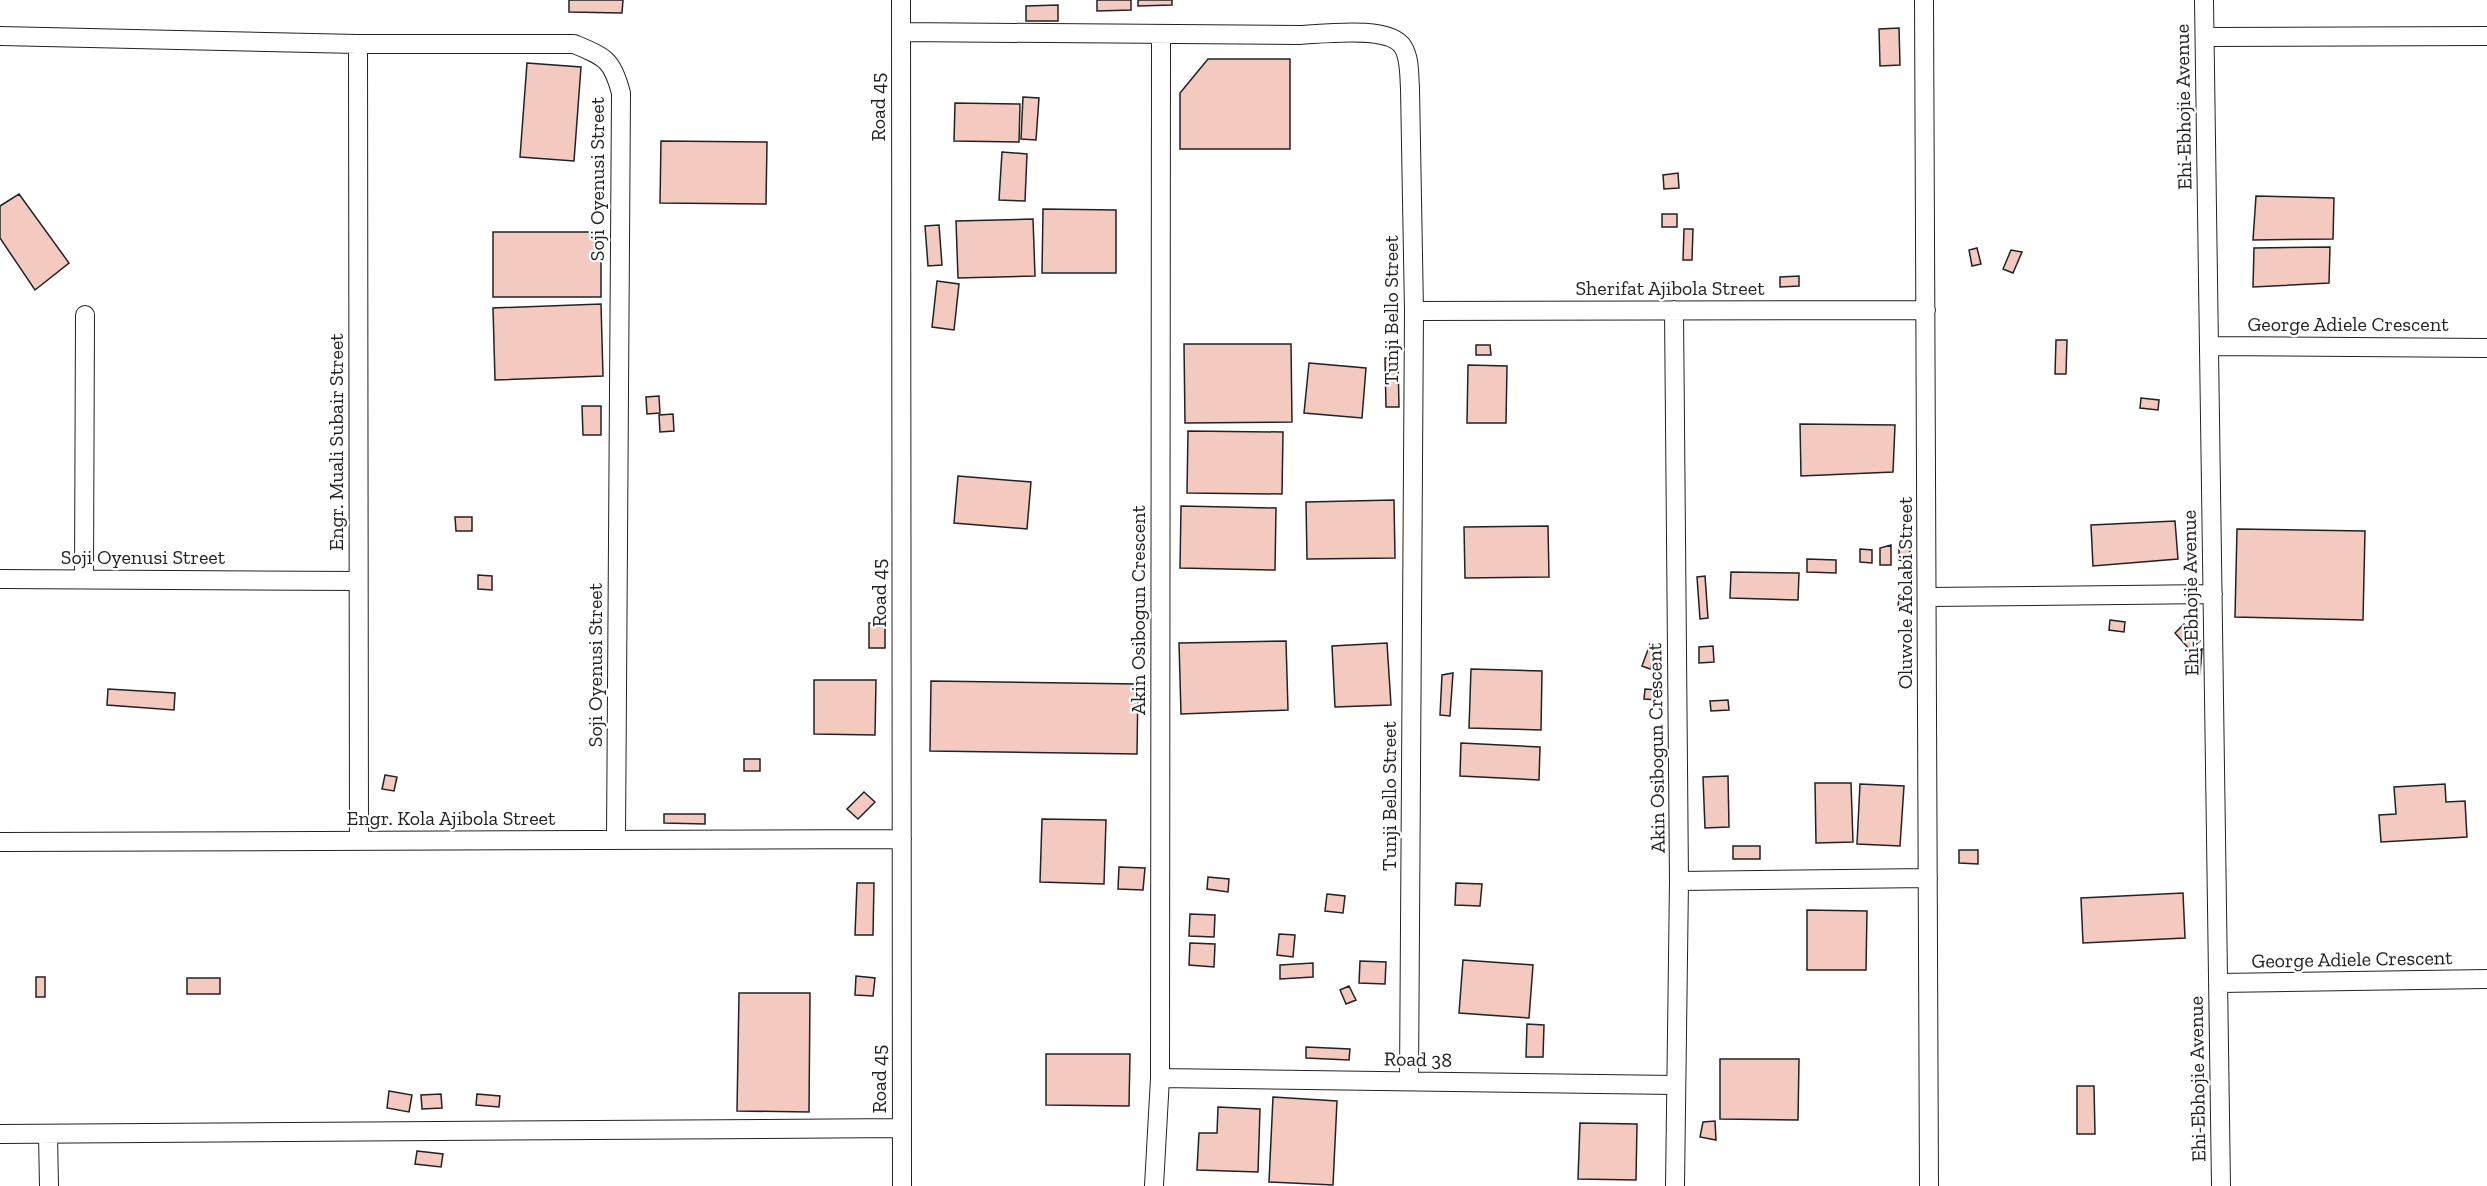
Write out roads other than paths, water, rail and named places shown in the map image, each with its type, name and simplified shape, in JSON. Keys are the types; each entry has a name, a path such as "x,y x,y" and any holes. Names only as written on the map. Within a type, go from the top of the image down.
{"street":[{"name":"Road 45","path":"901,0 902,1186"},
{"name":"Oluwole Afolabi Street","path":"1924,0 1929,1186"},
{"name":"Ehi-Ebhojie Avenue","path":"2204,0 2222,1186"},
{"name":"Tunji Bello Street","path":"901,32 1300,35 1362,33 1385,35 1400,42 1407,57 1410,88 1414,311 1409,1081"},
{"name":"Akin Osibogun Crescent","path":"1154,1186 1160,1078 1161,34"},
{"name":"Soji Oyenusi Street","path":"0,36 358,44 574,44 604,57 616,74 621,93 616,840"},
{"path":"2205,37 2487,36"},
{"name":"Engr. Muali Subair Street","path":"358,44 359,840"},
{"name":"Akin Osibogun Crescent","path":"1674,310 1679,881 1675,1186"},
{"name":"Sherifat Ajibola Street","path":"1414,311 1926,310"},
{"path":"84,579 85,315"},
{"name":"George Adiele Crescent","path":"2210,346 2487,348"},
{"name":"Soji Oyenusi Street","path":"0,579 358,581"},
{"path":"1927,597 2213,594"},
{"name":"Engr. Kola Ajibola Street","path":"0,842 902,839"},
{"path":"1679,881 1928,878"},
{"name":"George Adiele Crescent","path":"2218,983 2487,979"},
{"name":"Road 38","path":"1160,1078 1675,1085"},
{"path":"0,1134 902,1128"},
{"path":"48,1134 49,1186"}]}
